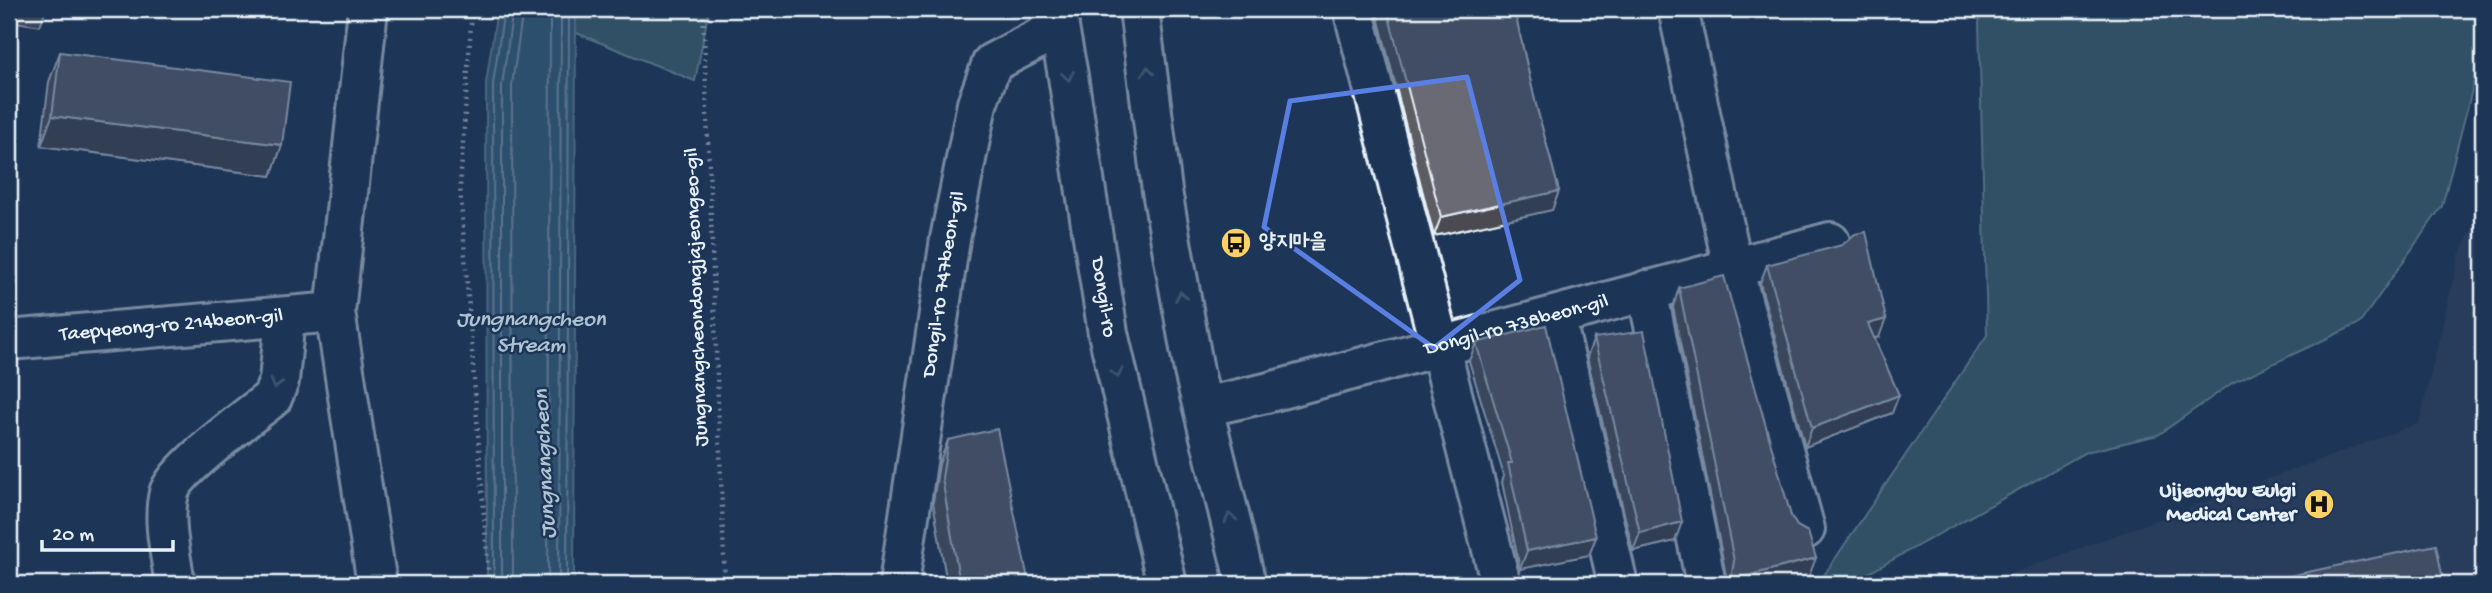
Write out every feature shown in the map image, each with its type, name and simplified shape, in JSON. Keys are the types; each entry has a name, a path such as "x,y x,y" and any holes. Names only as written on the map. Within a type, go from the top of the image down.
{"street":[{"path":"368,9 335,312 377,584"},
{"path":"1139,9 1162,191 1203,407 1246,584"},
{"path":"1353,9 1501,584"},
{"path":"1678,9 1733,268 1805,529"},
{"name":"Dongil-ro 747beon-gil","path":"899,584 950,239 977,104 992,62 1058,18"},
{"name":"Dongil-ro","path":"1058,18 1108,333 1167,584"},
{"name":"Dongil-ro 738beon-gil","path":"1203,407 1266,393 1830,242"},
{"path":"1647,290 1706,584"},
{"name":"Taepyeong-ro 214beon-gil","path":"9,340 335,312"},
{"path":"1555,316 1618,584"},
{"path":"175,584 167,513 169,490 183,472 272,398 279,381 285,317"}],"path":[{"path":"472,9 460,187 489,584"},
{"name":"Jungnangcheondongjajeongeo-gil","path":"703,9 725,584"},
{"path":"2482,446 2483,439"}],"highlighted area":[{"path":"1467,77 1520,280 1434,348 1264,227 1290,101"}],"shaded area":[{"name":"Uijeongbu Eulgi Medical Center","path":"2483,207 2483,584 1983,584 2419,423 2459,254"}],"green space":[{"path":"517,9 709,9 695,81"},
{"path":"1981,9 2483,9 2483,47 2442,206 2360,323 2232,383 2158,435 2086,452 1849,584 1818,584 1987,335 1979,23"}],"water":[{"name":"Jungnangcheon Stream","path":"497,9 576,9 574,584 487,584 486,83"}],"building":[{"path":"1387,9 1514,9 1559,191 1441,217"},
{"path":"60,52 290,82 282,145 52,116"},
{"path":"1866,232 1886,319 1868,324 1899,395 1812,428 1767,265 1842,245 1855,234"},
{"path":"1724,276 1791,516 1797,526 1808,532 1816,558 1731,580 1734,561 1679,288"},
{"path":"1546,325 1596,537 1527,551 1508,463 1512,463 1476,343"},
{"path":"1644,331 1682,522 1640,533 1594,338"},
{"path":"997,429 1029,584 960,584 942,478 948,440"},
{"path":"2436,545 2444,584 2251,584"}],"place":[{"name":"양지마을","path":"1236,243"},
{"name":"Uijeongbu Eulgi Medical Center","path":"2319,504"}],"water label":[{"name":"Jungnangcheon","path":"546,464"}]}
